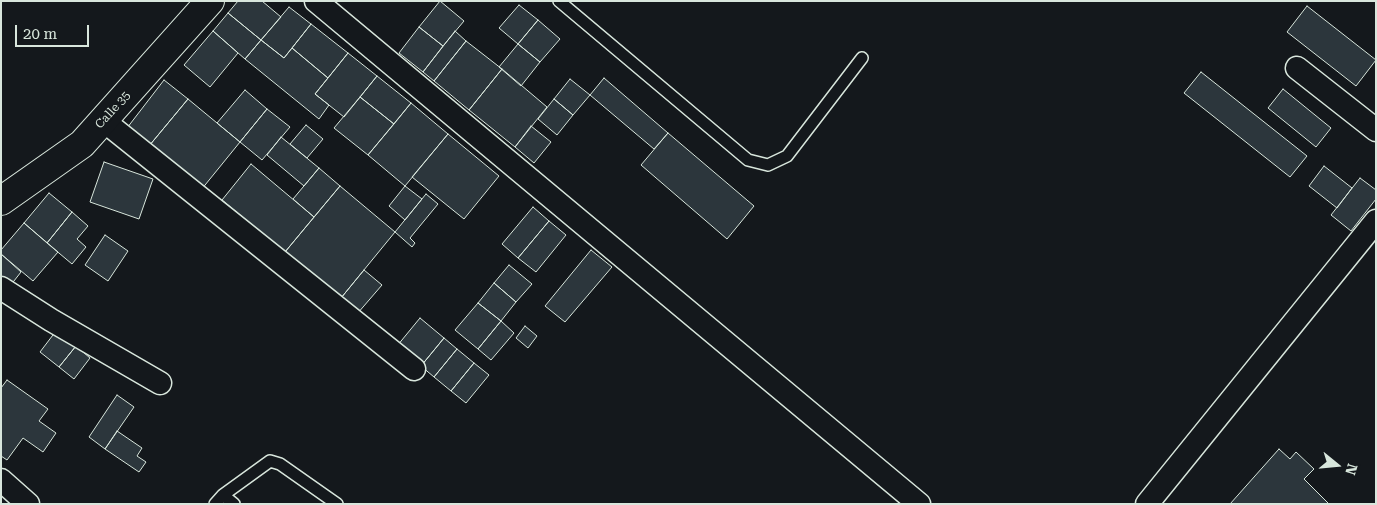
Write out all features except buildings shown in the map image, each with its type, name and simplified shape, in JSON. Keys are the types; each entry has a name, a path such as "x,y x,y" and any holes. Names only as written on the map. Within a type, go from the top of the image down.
{"street":[{"name":"Calle 35","path":"1,201 82,144 210,1"},
{"path":"316,1 919,504"},
{"path":"1297,68 1376,130"},
{"path":"104,121 414,369"},
{"path":"1147,504 1376,221"},
{"path":"1,288 51,320 160,384"},
{"path":"1,480 28,504"}],"lane":[{"path":"559,1 748,160 768,165 787,156 862,58"},
{"path":"215,504 223,495 270,461 280,464 337,504"},
{"path":"223,495 234,504"}]}
